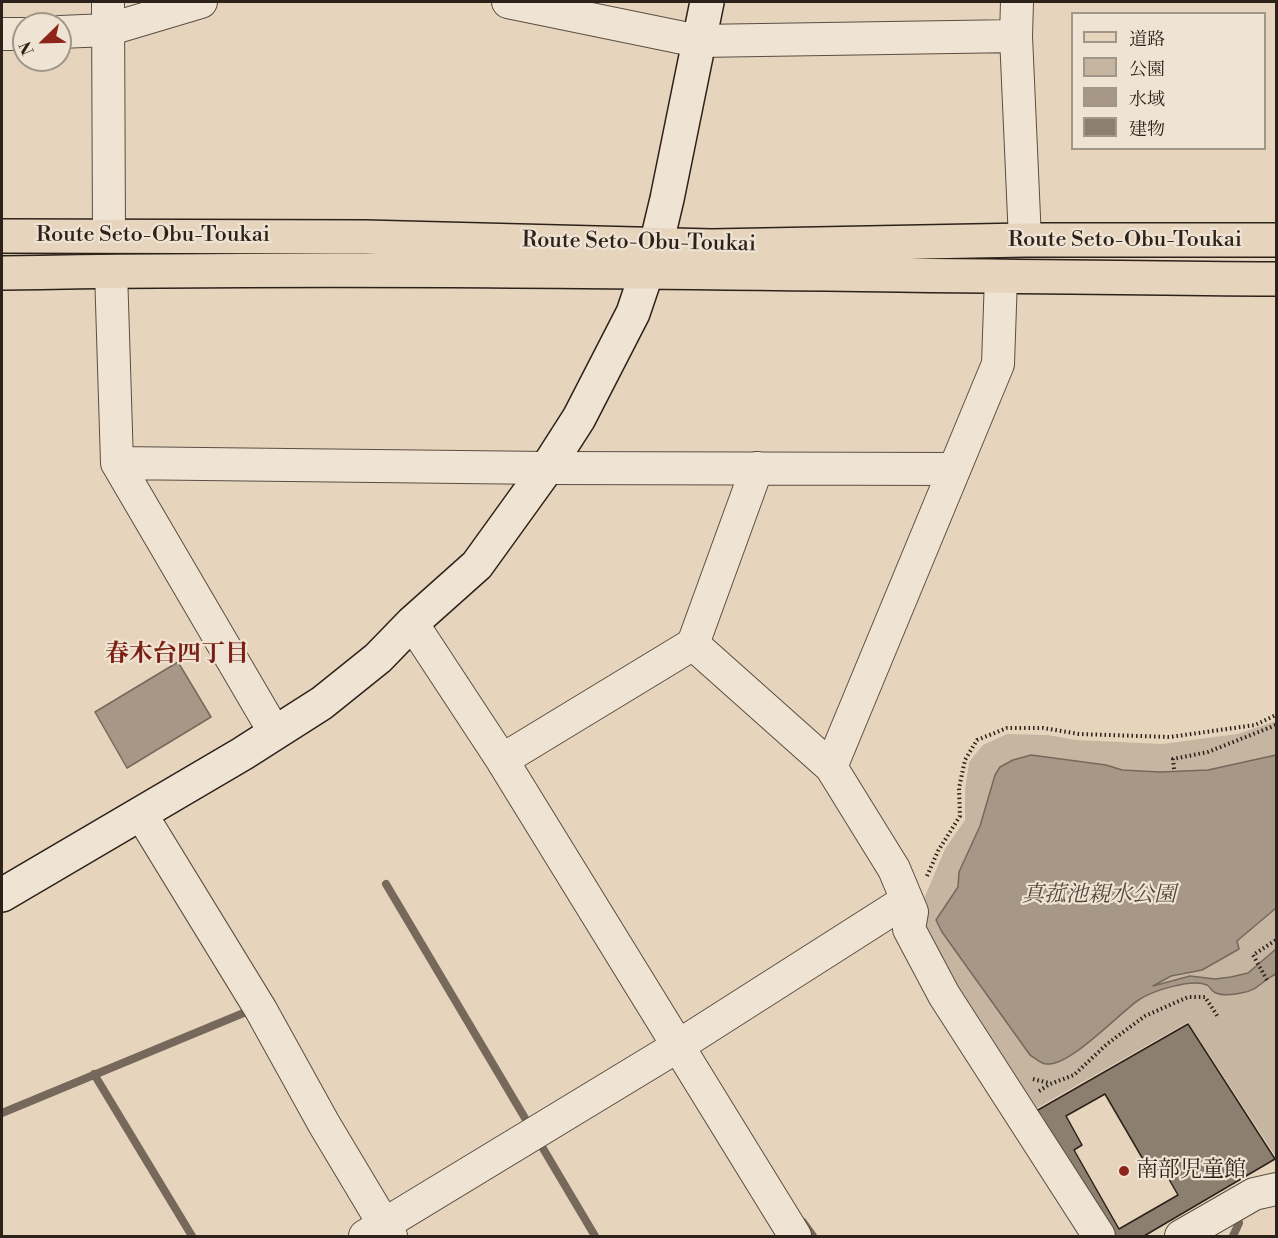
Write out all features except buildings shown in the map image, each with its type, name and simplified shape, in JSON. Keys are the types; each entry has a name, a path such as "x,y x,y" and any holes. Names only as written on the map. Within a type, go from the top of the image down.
{"main road":[{"name":"Route Seto-Obu-Toukai","path":"2,236 365,237 651,258 1001,277 1276,279"},
{"name":"Route Seto-Obu-Toukai","path":"2,273 651,258 1026,240 1276,240"}],"street":[{"path":"72,29 108,16 201,2"},
{"path":"508,2 698,41 1016,36"},
{"path":"2,895 141,814 322,703 378,658 412,623 477,565 547,468 579,418 633,313 668,199 707,2"},
{"path":"1017,2 1016,36 1026,240"},
{"path":"108,16 109,236"},
{"path":"111,271 117,463 275,733"},
{"path":"831,767 998,364 1001,277"},
{"path":"117,463 547,468 954,469"},
{"path":"502,760 693,644 757,468"},
{"path":"412,623 502,760 795,1236"},
{"path":"693,644 831,767 894,869 910,906 909,929 936,980 1099,1236"},
{"path":"141,814 261,1010 324,1124 380,1233 678,1046 910,906"},
{"path":"1181,1236 1254,1194 1276,1189"}],"path":[{"path":"910,906 938,851 960,816 959,788 965,760 977,740 1007,728 1043,728 1079,734 1170,737 1255,725 1276,715"},
{"path":"1255,725 1256,732"},
{"path":"1174,769 1173,759 1208,752 1276,725"},
{"path":"1267,980 1253,955 1276,940"},
{"path":"1016,1107 1050,1084 1074,1075 1107,1044 1145,1016 1188,997 1205,997 1218,1017"}],"green space":[{"name":"真菰池親水公園","path":"1276,721 1276,1157 1188,1022 1030,1112 916,918 945,849 965,820 965,790 969,762 983,745 1007,734 1162,744 1237,734"}],"water":[{"path":"178,662 211,717 127,768 95,712"},
{"name":"真菰池親水公園","path":"1031,755 1106,765 1122,770 1160,772 1208,770 1276,755 1276,908 1237,941 1239,949 1202,970 1171,976 1153,986 1190,976 1215,979 1248,973 1276,949 1276,974 1252,990 1234,994 1217,993 1207,985 1200,983 1163,989 1140,999 1081,1048 1056,1063 1046,1064 1030,1055 942,932 936,920 958,887 959,872 980,826 995,775 1000,767 1013,760"}],"waterway":[{"path":"386,884 595,1236"},
{"path":"2,1113 246,1012"},
{"path":"94,1074 192,1236"},
{"path":"803,1222 813,1236"},
{"path":"1233,1236 1239,1223"}],"place":[{"name":"南部児童館","path":"1124,1171"}],"district":[{"name":"春木台四丁目","path":"177,655"}]}
